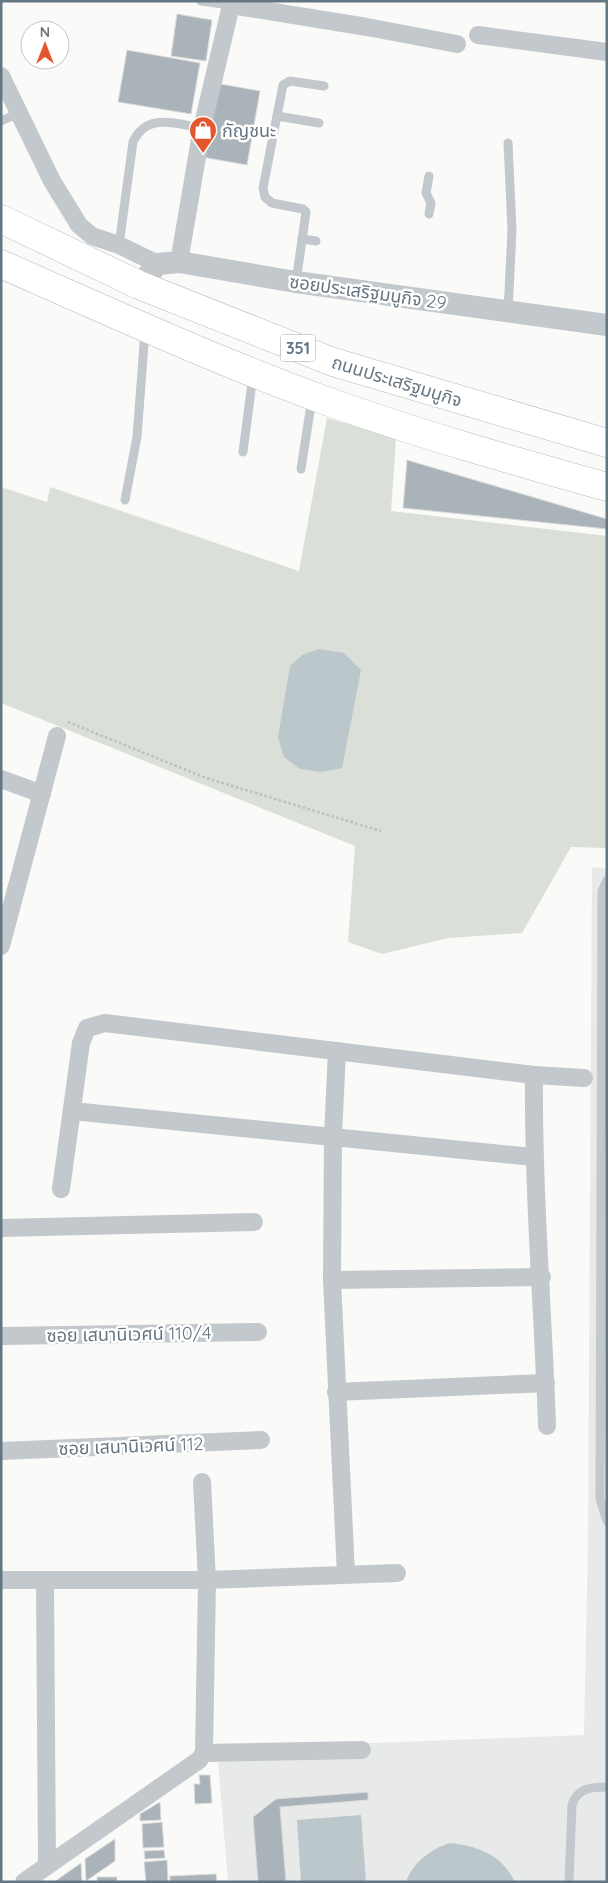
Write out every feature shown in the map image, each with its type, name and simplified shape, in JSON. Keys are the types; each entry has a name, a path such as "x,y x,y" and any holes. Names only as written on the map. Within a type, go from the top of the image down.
{"main road":[{"name":"ถนนประเสริฐมนูกิจ","path":"1,218 139,285 332,362 607,443"},
{"name":"351","path":"1,264 145,328 312,396 398,425 607,487"}],"street":[{"path":"139,285 169,263 233,2 457,44"},
{"path":"478,35 607,52"},
{"path":"1,76 52,182 79,225 92,236 169,263"},
{"name":"ซอยประเสริฐมนูกิจ 29","path":"169,263 607,325"},
{"path":"1,946 57,736"},
{"path":"1,779 42,794"},
{"path":"61,1189 81,1043 88,1028 105,1023 534,1075 584,1078"},
{"path":"336,1051 333,1136 332,1280 346,1574"},
{"path":"534,1075 533,1157 542,1277 547,1426"},
{"path":"72,1111 533,1157"},
{"path":"1,1228 254,1222"},
{"path":"332,1280 542,1277"},
{"name":"ซอย เสนานิเวศน์ 110/4","path":"1,1336 258,1332"},
{"path":"336,1392 546,1383"},
{"name":"ซอย เสนานิเวศน์ 112","path":"1,1451 261,1440"},
{"path":"24,1882 199,1760 204,1753 207,1580 202,1482"},
{"path":"1,1580 207,1580 397,1573"},
{"path":"45,1580 47,1866"},
{"path":"204,1753 362,1750"}],"lane":[{"path":"201,1 233,2"},
{"path":"296,282 306,212 301,209 272,203 263,193 277,116 286,83 290,81 324,86"},
{"path":"1,121 19,113"},
{"path":"277,116 319,123"},
{"path":"119,245 132,142 137,132 150,123 164,122 202,128"},
{"path":"508,143 512,230 508,312"},
{"path":"429,176 426,193 431,203 429,214"},
{"path":"302,239 316,241"},
{"path":"125,500 137,437 145,328"},
{"path":"243,452 253,373"},
{"path":"301,469 312,396"},
{"path":"607,880 602,891 604,1064 600,1498 607,1522"},
{"path":"569,1882 572,1805 575,1796 581,1791 607,1787"}],"path":[{"path":"68,722 206,778 381,831"}],"shaded area":[{"path":"327,418 396,438 391,511 607,536 607,848 571,847 522,933 448,938 382,954 348,942 355,846 1,703 1,487 47,502 50,487 299,571"},
{"path":"319,649 344,653 361,670 342,768 321,772 300,769 284,757 278,737 290,666 302,655"},
{"path":"592,867 607,869 607,1882 228,1882 217,1749 584,1735 588,1542"},
{"path":"361,1815 366,1882 301,1882 297,1820"},
{"path":"450,1843 460,1844 488,1854 503,1865 515,1882 406,1882 418,1862 436,1849"}],"building":[{"path":"177,14 212,20 206,61 171,56"},
{"path":"127,50 200,63 191,114 118,102"},
{"path":"215,83 260,91 247,165 202,157"},
{"path":"407,460 607,519 607,529 403,508"},
{"path":"199,1775 210,1775 212,1803 195,1804 194,1784 200,1784"},
{"path":"368,1792 368,1800 280,1807 286,1882 258,1882 253,1817 276,1799"},
{"path":"160,1802 161,1820 140,1821 140,1814"},
{"path":"162,1822 164,1847 143,1848 142,1824"},
{"path":"115,1839 115,1861 86,1881 85,1859"},
{"path":"164,1850 165,1858 145,1859 144,1851"},
{"path":"167,1860 168,1882 146,1882 144,1862"},
{"path":"81,1863 82,1882 54,1882"},
{"path":"216,1874 217,1882 170,1882 170,1876"},
{"path":"97,1877 117,1877 117,1882 97,1882"}],"place":[{"name":"กัญชนะ","path":"203,154"}]}
